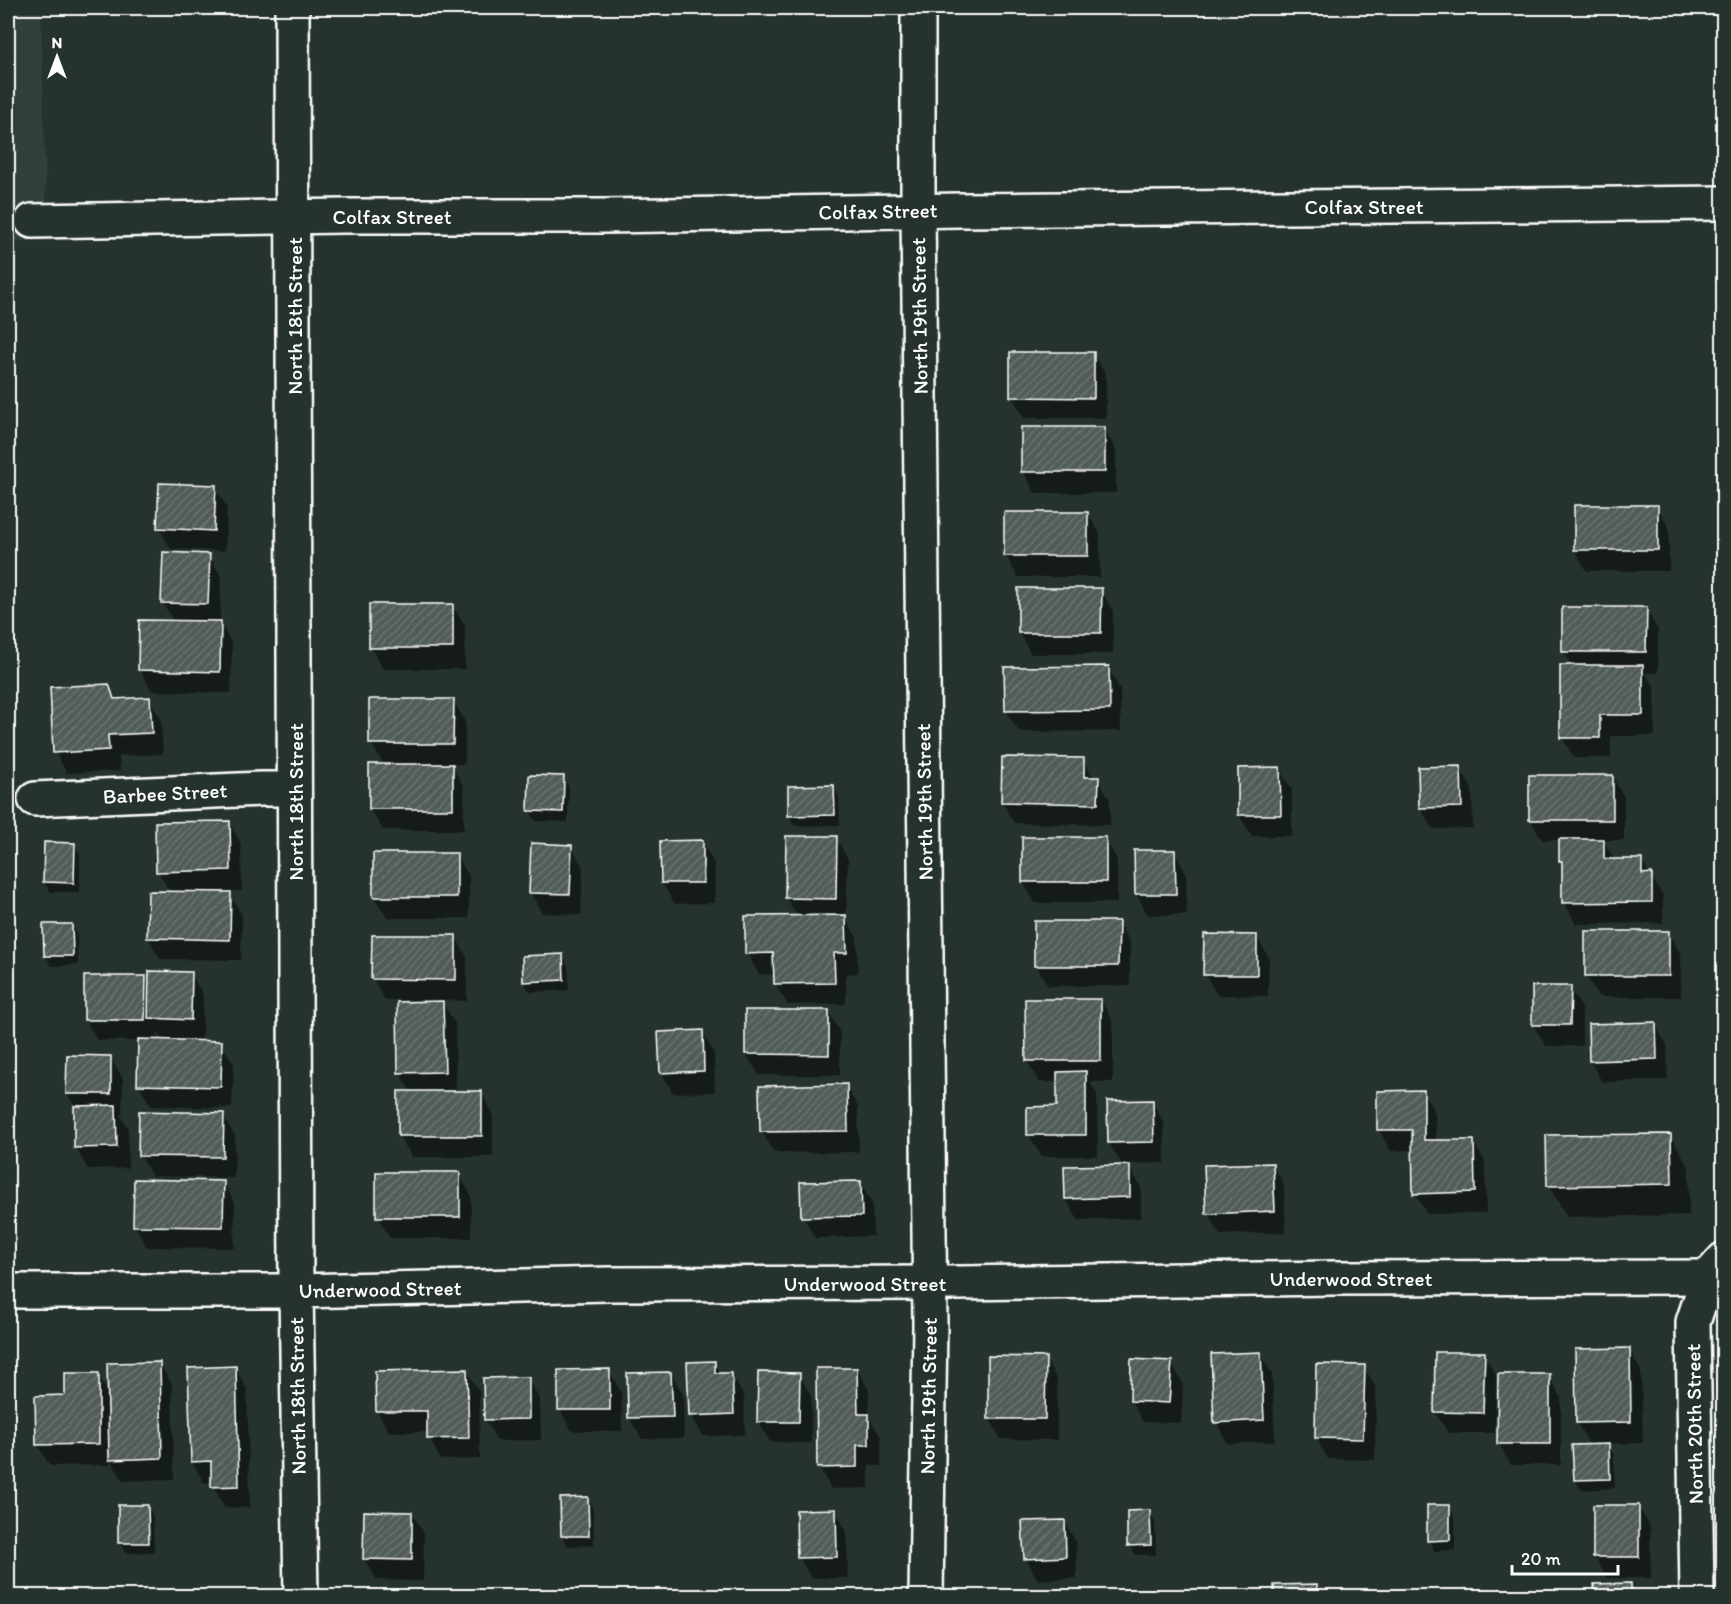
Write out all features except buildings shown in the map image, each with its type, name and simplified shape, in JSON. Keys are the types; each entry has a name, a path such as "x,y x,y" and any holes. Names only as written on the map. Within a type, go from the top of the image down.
{"street":[{"name":"North 18th Street","path":"292,8 296,1291 301,1596"},
{"name":"North 19th Street","path":"918,8 929,1283 926,1596"},
{"name":"Colfax Street","path":"32,221 294,216 605,216 1724,203"},
{"name":"Barbee Street","path":"36,799 294,789"},
{"name":"Underwood Street","path":"8,1291 296,1291 609,1284 929,1283 1718,1271"},
{"name":"North 20th Street","path":"1697,1596 1693,1322 1718,1271"}],"shaded area":[{"path":"8,8 41,8 47,241 8,241"}]}
